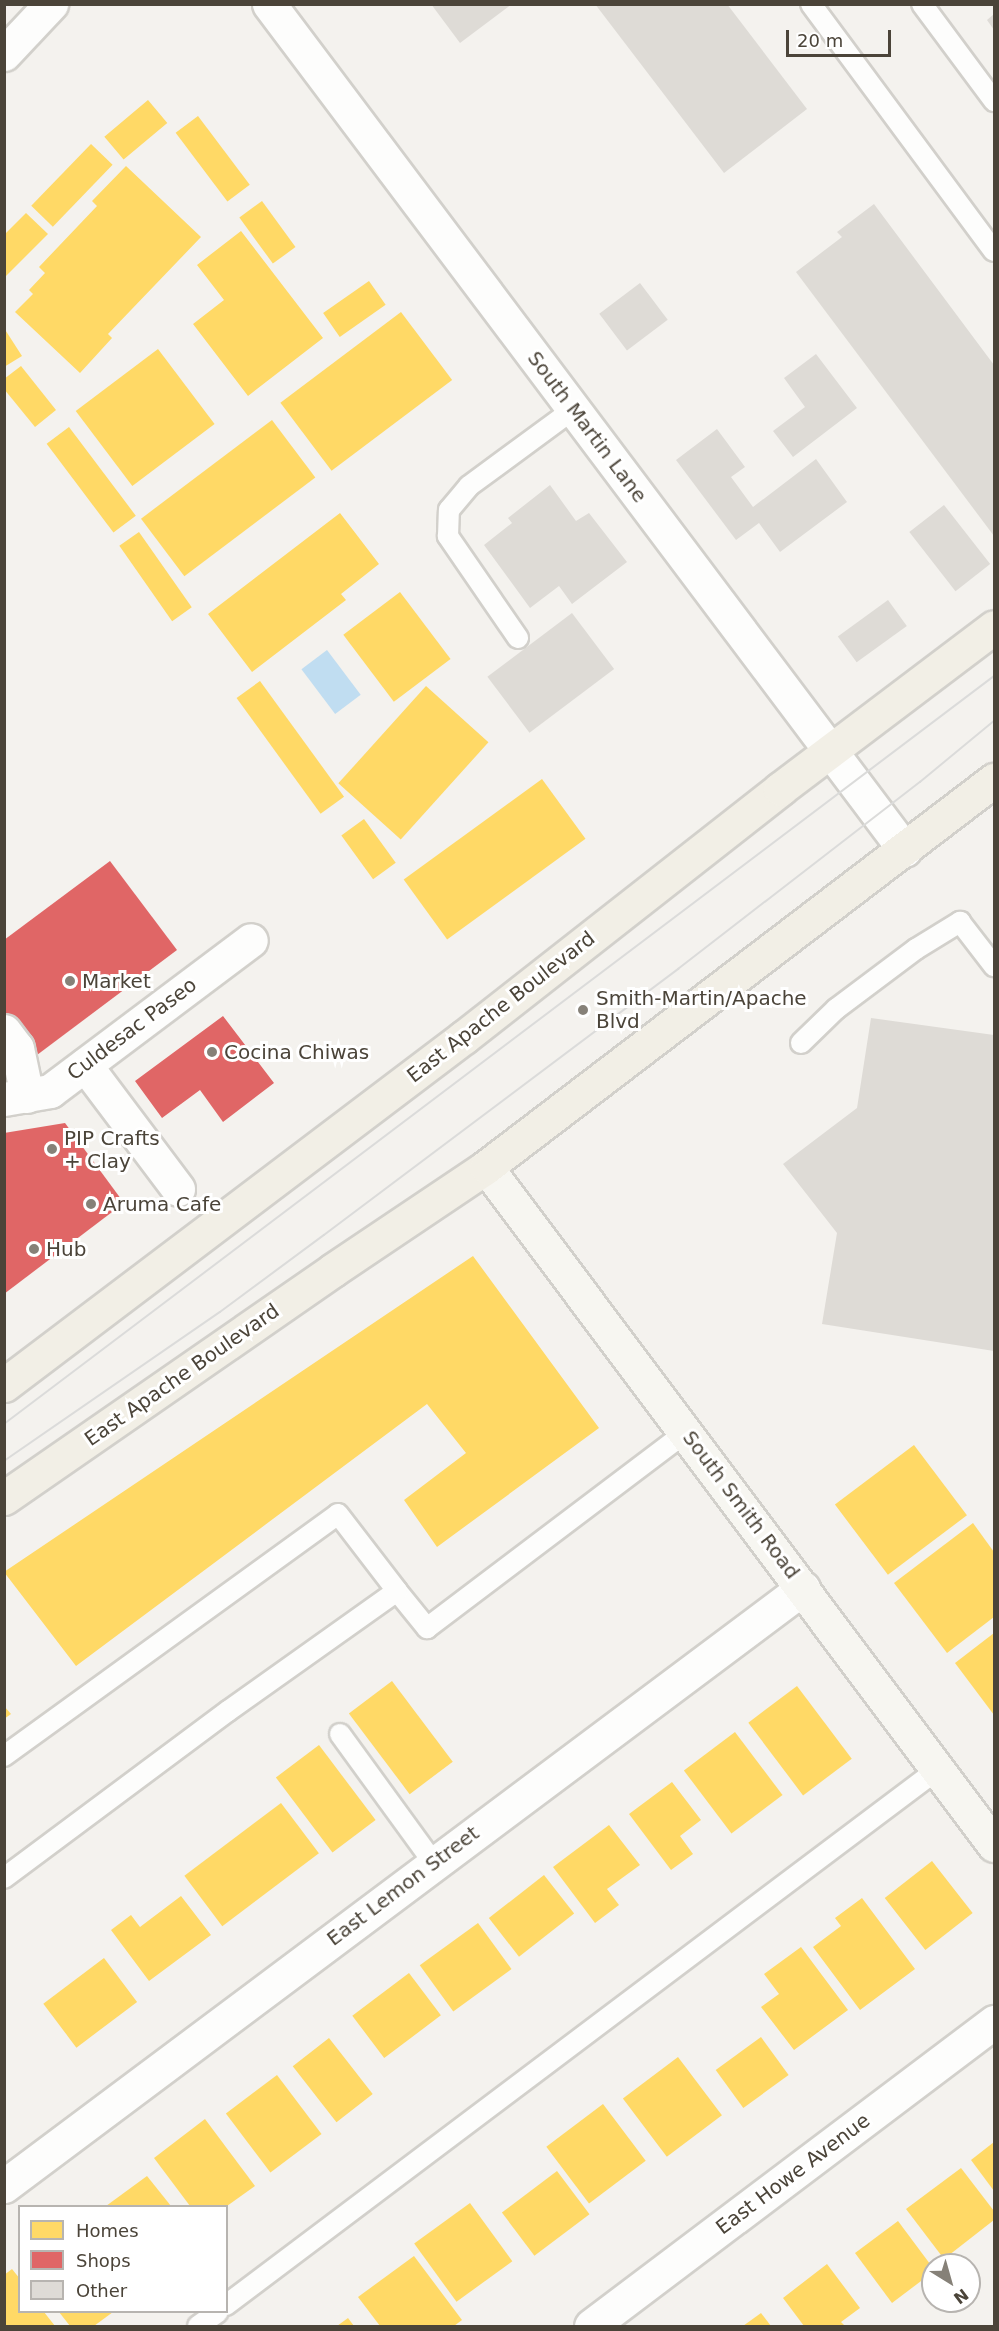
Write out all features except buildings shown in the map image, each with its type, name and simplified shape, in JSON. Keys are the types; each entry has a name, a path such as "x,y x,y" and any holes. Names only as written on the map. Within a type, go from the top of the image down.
{"main road":[{"name":"East Apache Boulevard","path":"4,1385 464,1037 829,752 994,627"},
{"name":"East Apache Boulevard","path":"4,1498 343,1263 486,1167 994,780"}],"street":[{"path":"4,54 51,4"},
{"name":"South Martin Lane","path":"269,4 829,752 905,850"},
{"name":"Culdesac Paseo","path":"16,1098 50,1091 251,940"},
{"path":"4,1031 17,1048 16,1098"},
{"path":"85,1065 178,1190"},
{"name":"South Smith Road","path":"486,1167 994,1845"},
{"name":"East Lemon Street","path":"4,2186 433,1862 803,1588"},
{"name":"East Howe Avenue","path":"591,2326 994,2022"}],"lane":[{"path":"811,4 994,250"},
{"path":"922,4 994,101"},
{"path":"518,638 448,536 449,510 469,486 574,409"},
{"path":"801,1043 845,1003 916,949 960,922 994,966"},
{"path":"4,1756 339,1514 427,1628 686,1432"},
{"path":"4,1878 228,1711 397,1591"},
{"path":"340,1734 433,1862"},
{"path":"228,2303 938,1769"},
{"path":"198,2326 217,2313"}],"water":[{"path":"327,650 361,695 335,714 301,669"}],"tram line":[{"path":"4,1424 994,676"},
{"path":"4,1461 220,1312 324,1235 678,969 920,782 994,721"}],"place":[{"name":"Market","path":"70,981"},
{"name":"Smith-Martin/Apache Blvd","path":"583,1010"},
{"name":"Cocina Chiwas","path":"212,1052"},
{"name":"PIP Crafts + Clay","path":"52,1149"},
{"name":"Aruma Cafe","path":"91,1204"},
{"name":"Hub","path":"34,1249"}]}
